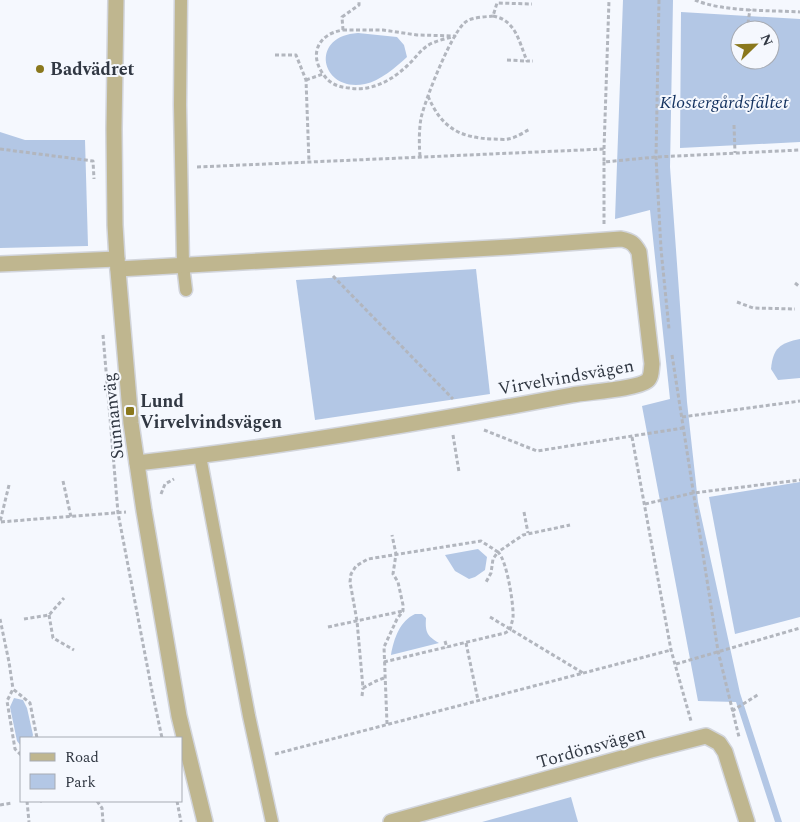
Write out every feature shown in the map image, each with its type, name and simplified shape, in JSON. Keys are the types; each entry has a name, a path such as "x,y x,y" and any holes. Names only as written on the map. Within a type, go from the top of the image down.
{"street":[{"name":"Sunnanväg","path":"116,0 114,129 117,264 131,423 179,716 205,822"},
{"name":"Virvelvindsvägen","path":"0,264 183,266 621,239 635,244 639,252 652,364 651,375 648,381 639,385 304,441 137,463"},
{"name":"Tordönsvägen","path":"391,822 706,736 719,744 725,752 747,822"}],"lane":[{"path":"182,0 180,105 183,266 186,290"},
{"path":"200,456 258,759 272,822"}],"path":[{"path":"343,30 342,17 358,5 359,0"},
{"path":"604,240 604,149 609,0"},
{"path":"659,0 656,157 661,248 669,331"},
{"path":"696,0 706,4 800,12"},
{"path":"493,16 497,1 532,4"},
{"path":"748,20 750,9"},
{"path":"420,156 420,126 428,96 446,52 465,22 493,16 503,18 508,22 516,35 527,61"},
{"path":"343,30 383,30 417,35 455,36 429,45 402,70 383,83 363,90 335,85 327,80 318,64 318,46 322,39 328,34 343,30"},
{"path":"275,55 296,55 306,80 309,162"},
{"path":"507,60 533,61"},
{"path":"306,80 323,74"},
{"path":"428,96 441,120 454,131 461,134 474,138 509,139 530,129"},
{"path":"734,125 735,153"},
{"path":"0,149 93,161 94,181"},
{"path":"182,168 604,149"},
{"path":"604,162 656,157 800,150"},
{"path":"331,274 456,402"},
{"path":"795,283 800,287"},
{"path":"737,302 753,308 769,310 795,309"},
{"path":"671,349 718,651"},
{"path":"794,402 800,397"},
{"path":"682,417 800,401"},
{"path":"479,430 484,430 536,451 684,428"},
{"path":"458,433 453,434 459,472"},
{"path":"632,437 671,650 695,738"},
{"path":"9,485 0,522 156,509 165,484 178,478 203,474"},
{"path":"644,504 694,493 800,480"},
{"path":"63,481 71,516"},
{"path":"524,512 528,533"},
{"path":"485,584 491,572 493,559 498,552 528,533 570,525"},
{"path":"387,724 384,647 402,611 402,600 398,582 393,574 396,554 392,535"},
{"path":"362,696 363,688 357,622 350,582 353,570 362,561 482,541 503,556 513,611 510,630"},
{"path":"24,619 49,615 64,598"},
{"path":"328,627 402,611"},
{"path":"49,615 53,638 74,650"},
{"path":"490,618 583,673"},
{"path":"0,621 13,689 7,700 15,749 20,755"},
{"path":"676,664 800,628"},
{"path":"384,662 447,648 510,630"},
{"path":"445,641 447,648"},
{"path":"466,643 478,700"},
{"path":"258,759 671,650"},
{"path":"363,688 384,678"},
{"path":"13,689 30,703 37,737"},
{"path":"732,711 760,694"},
{"path":"27,802 29,822"},
{"path":"98,802 102,808 104,822"},
{"path":"176,802 181,822"},
{"path":"0,805 12,803"}],"green space":[{"path":"623,0 673,0 670,167 687,402 698,502 740,693 782,822 775,822 736,702 698,701 642,406 670,399 650,210 615,219"},
{"name":"Klostergårdsfältet","path":"681,12 800,19 800,142 680,148"},
{"path":"358,33 397,37 404,45 407,57 388,73 365,84 350,85 338,80 330,73 326,63 327,53 332,44 342,36"},
{"path":"0,132 25,140 85,140 88,246 0,248"},
{"path":"476,269 490,394 315,420 296,280"},
{"path":"800,339 800,378 778,380 771,369 776,351 787,342"},
{"path":"800,482 800,617 735,634 709,497"},
{"path":"478,549 487,557 485,570 469,579 455,571 445,555"},
{"path":"415,614 422,614 426,618 428,633 439,643 391,655 398,631 405,621"},
{"path":"14,698 23,700 27,708 33,735 32,737 20,737 20,745 17,741 10,707"},
{"path":"571,797 578,822 482,822"}],"place":[{"name":"Badvädret","path":"40,69"},
{"name":"Lund Virvelvindsvägen","path":"130,411"}]}
